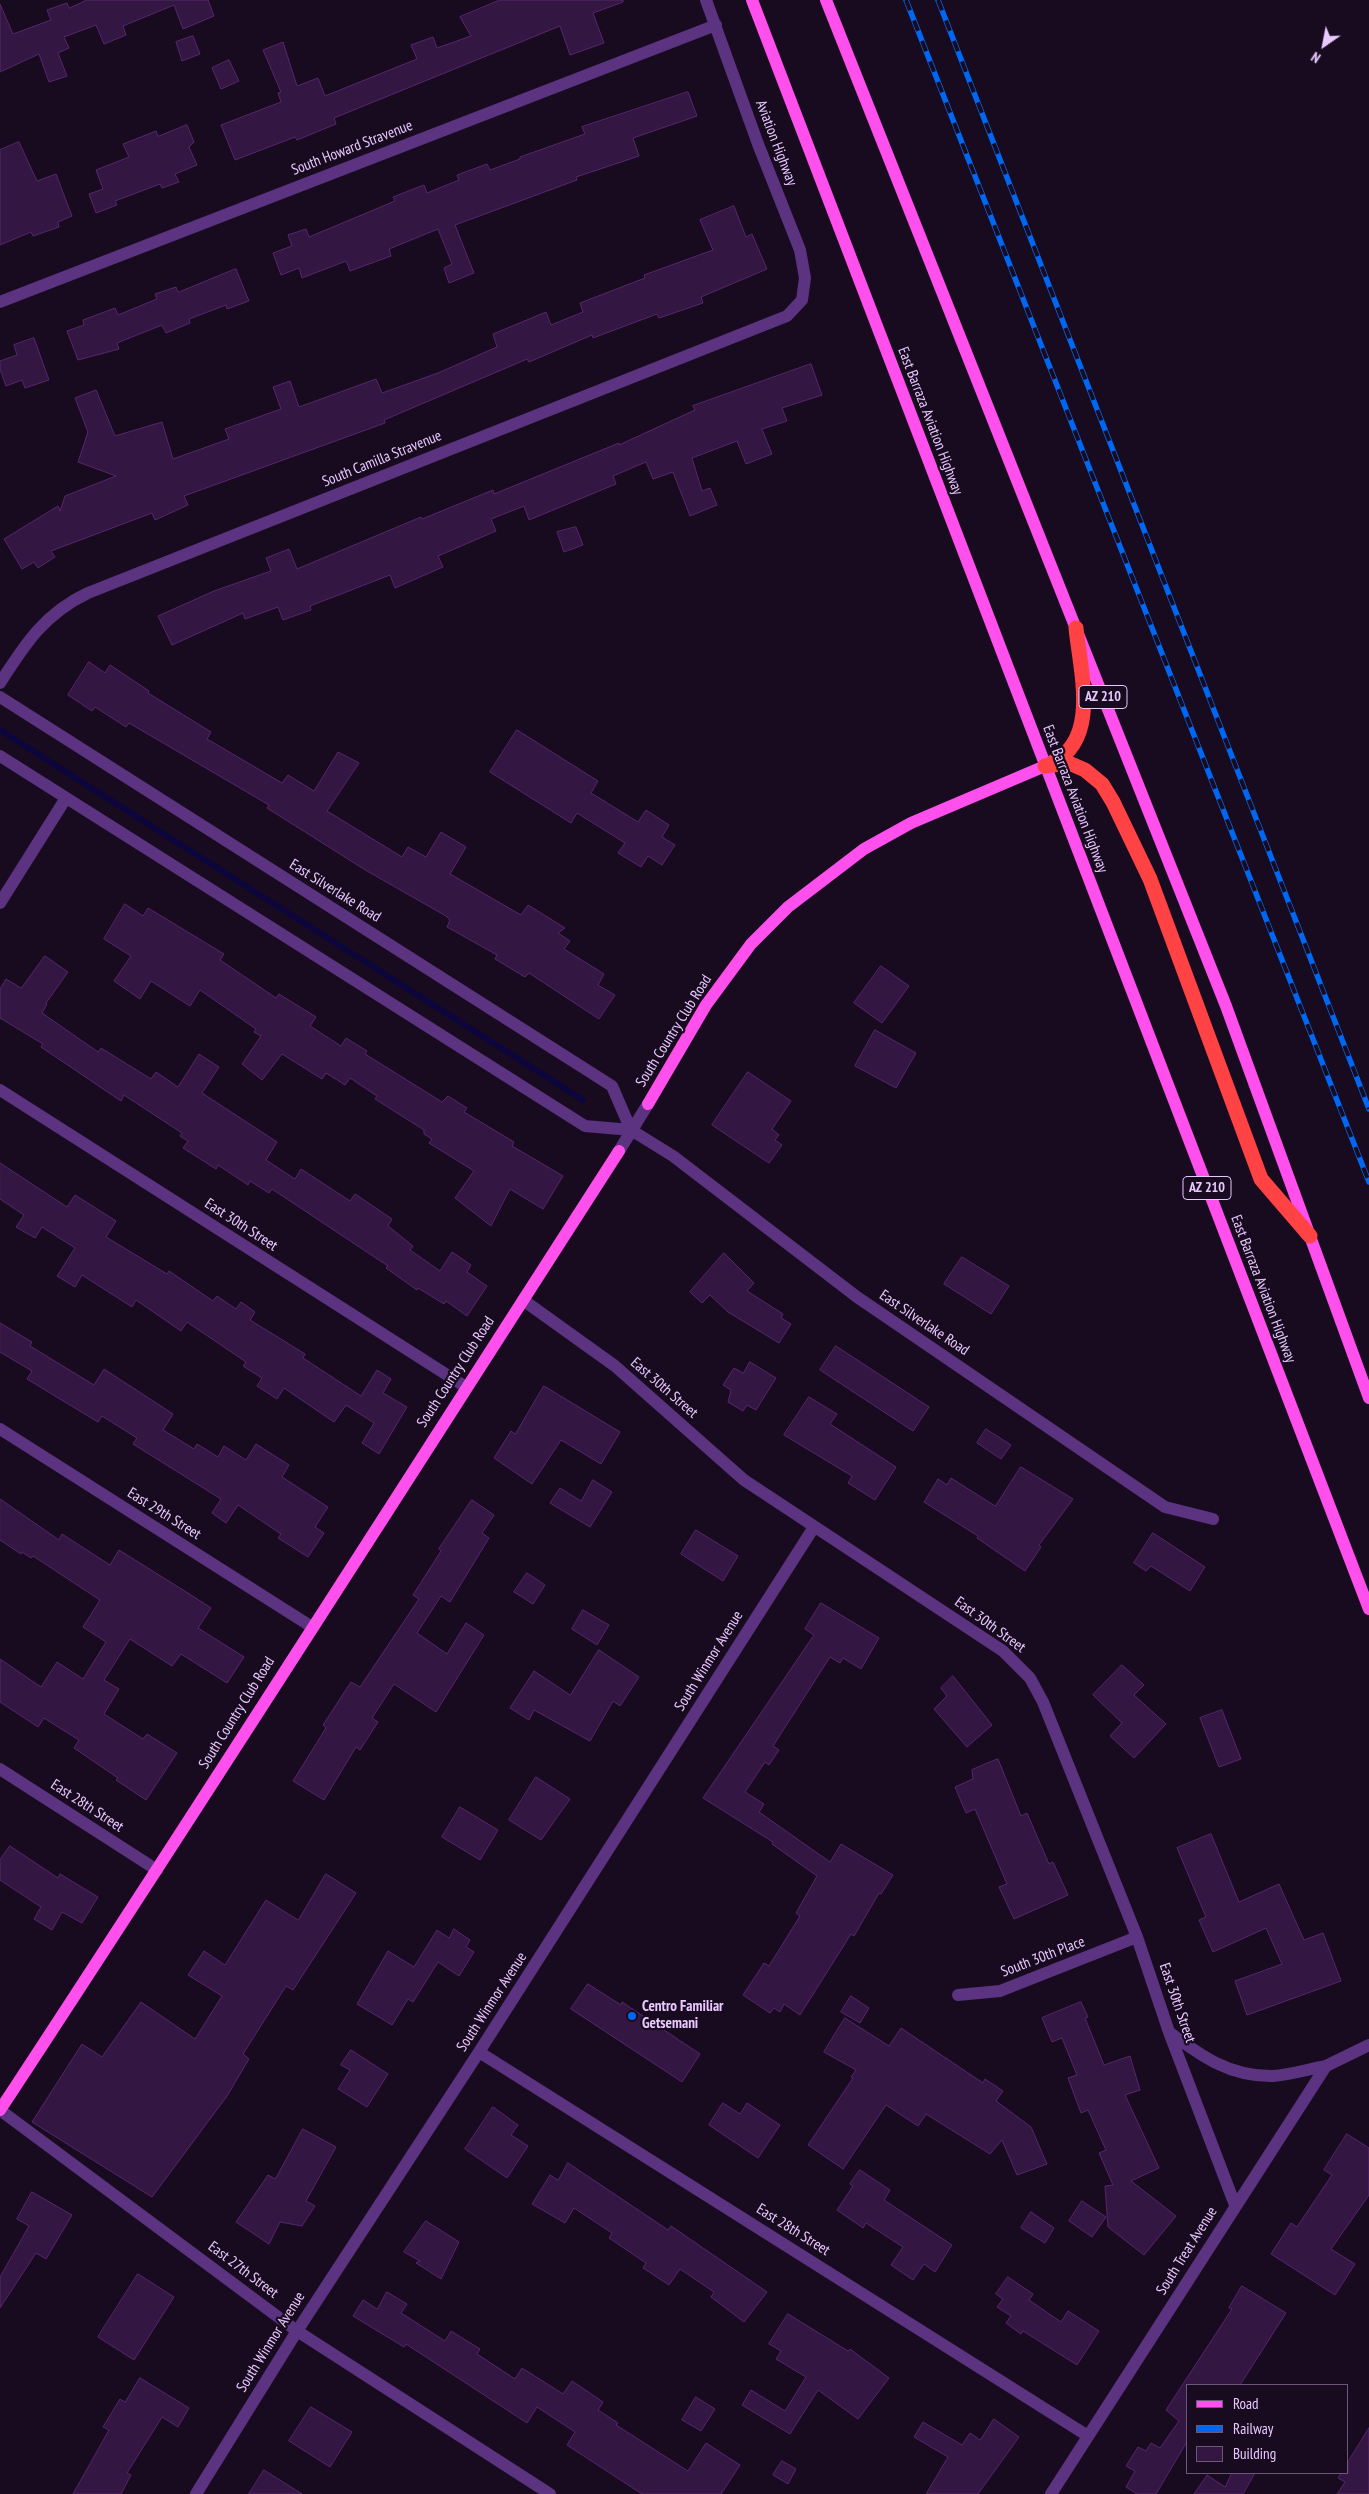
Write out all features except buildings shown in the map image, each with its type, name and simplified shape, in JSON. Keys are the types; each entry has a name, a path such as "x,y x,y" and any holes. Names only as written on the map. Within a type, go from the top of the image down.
{"highway":[{"path":"1045,766 1064,757 1075,744 1084,712 1076,628"},
{"path":"1045,766 1069,763 1085,770 1102,784 1114,802 1150,879 1261,1178 1310,1236"}],"main road":[{"name":"East Barraza Aviation Highway","path":"752,0 1369,1609"},
{"name":"AZ 210","path":"826,0 1226,1006 1369,1398"},
{"name":"South Country Club Road","path":"648,1104 706,1005 751,944 788,907 864,849 911,823 1045,766"},
{"name":"South Country Club Road","path":"0,2110 157,1870 619,1151"}],"street":[{"name":"Aviation Highway","path":"706,0 758,144 800,250 805,278 802,300"},
{"name":"South Howard Stravenue","path":"0,302 716,25"},
{"name":"South Camilla Stravenue","path":"0,683 22,649 42,624 66,603 765,326 787,316 802,300"},
{"name":"East Silverlake Road","path":"0,697 612,1086 631,1130"},
{"name":"East Silverlake Road","path":"0,756 585,1126 631,1130 677,1159 857,1297 1165,1507 1213,1519"},
{"path":"0,903 66,798"},
{"name":"East 30th Street","path":"0,1090 466,1387"},
{"name":"South Country Club Road","path":"619,1151 648,1104"},
{"name":"East 30th Street","path":"523,1300 615,1366 744,1480 1003,1651 1030,1678 1043,1702 1138,1937 1169,2032 1235,2205"},
{"name":"East 29th Street","path":"0,1429 312,1627"},
{"name":"South Winmor Avenue","path":"196,2494 297,2331 479,2052 814,1527"},
{"name":"East 28th Street","path":"0,1769 157,1870"},
{"name":"South 30th Place","path":"958,1995 1000,1991 1138,1937"},
{"path":"1169,2032 1203,2058 1235,2072 1273,2076 1326,2066 1369,2045"},
{"name":"East 28th Street","path":"479,2052 1088,2436"},
{"name":"South Treat Avenue","path":"1051,2494 1326,2066"},
{"name":"East 27th Street","path":"0,2110 297,2331 550,2494"}],"waterway":[{"path":"0,730 583,1100"}],"railway":[{"path":"906,0 1369,1182"},
{"path":"938,0 1369,1109"}],"place":[{"name":"Centro Familiar Getsemani","path":"632,2016"}]}
